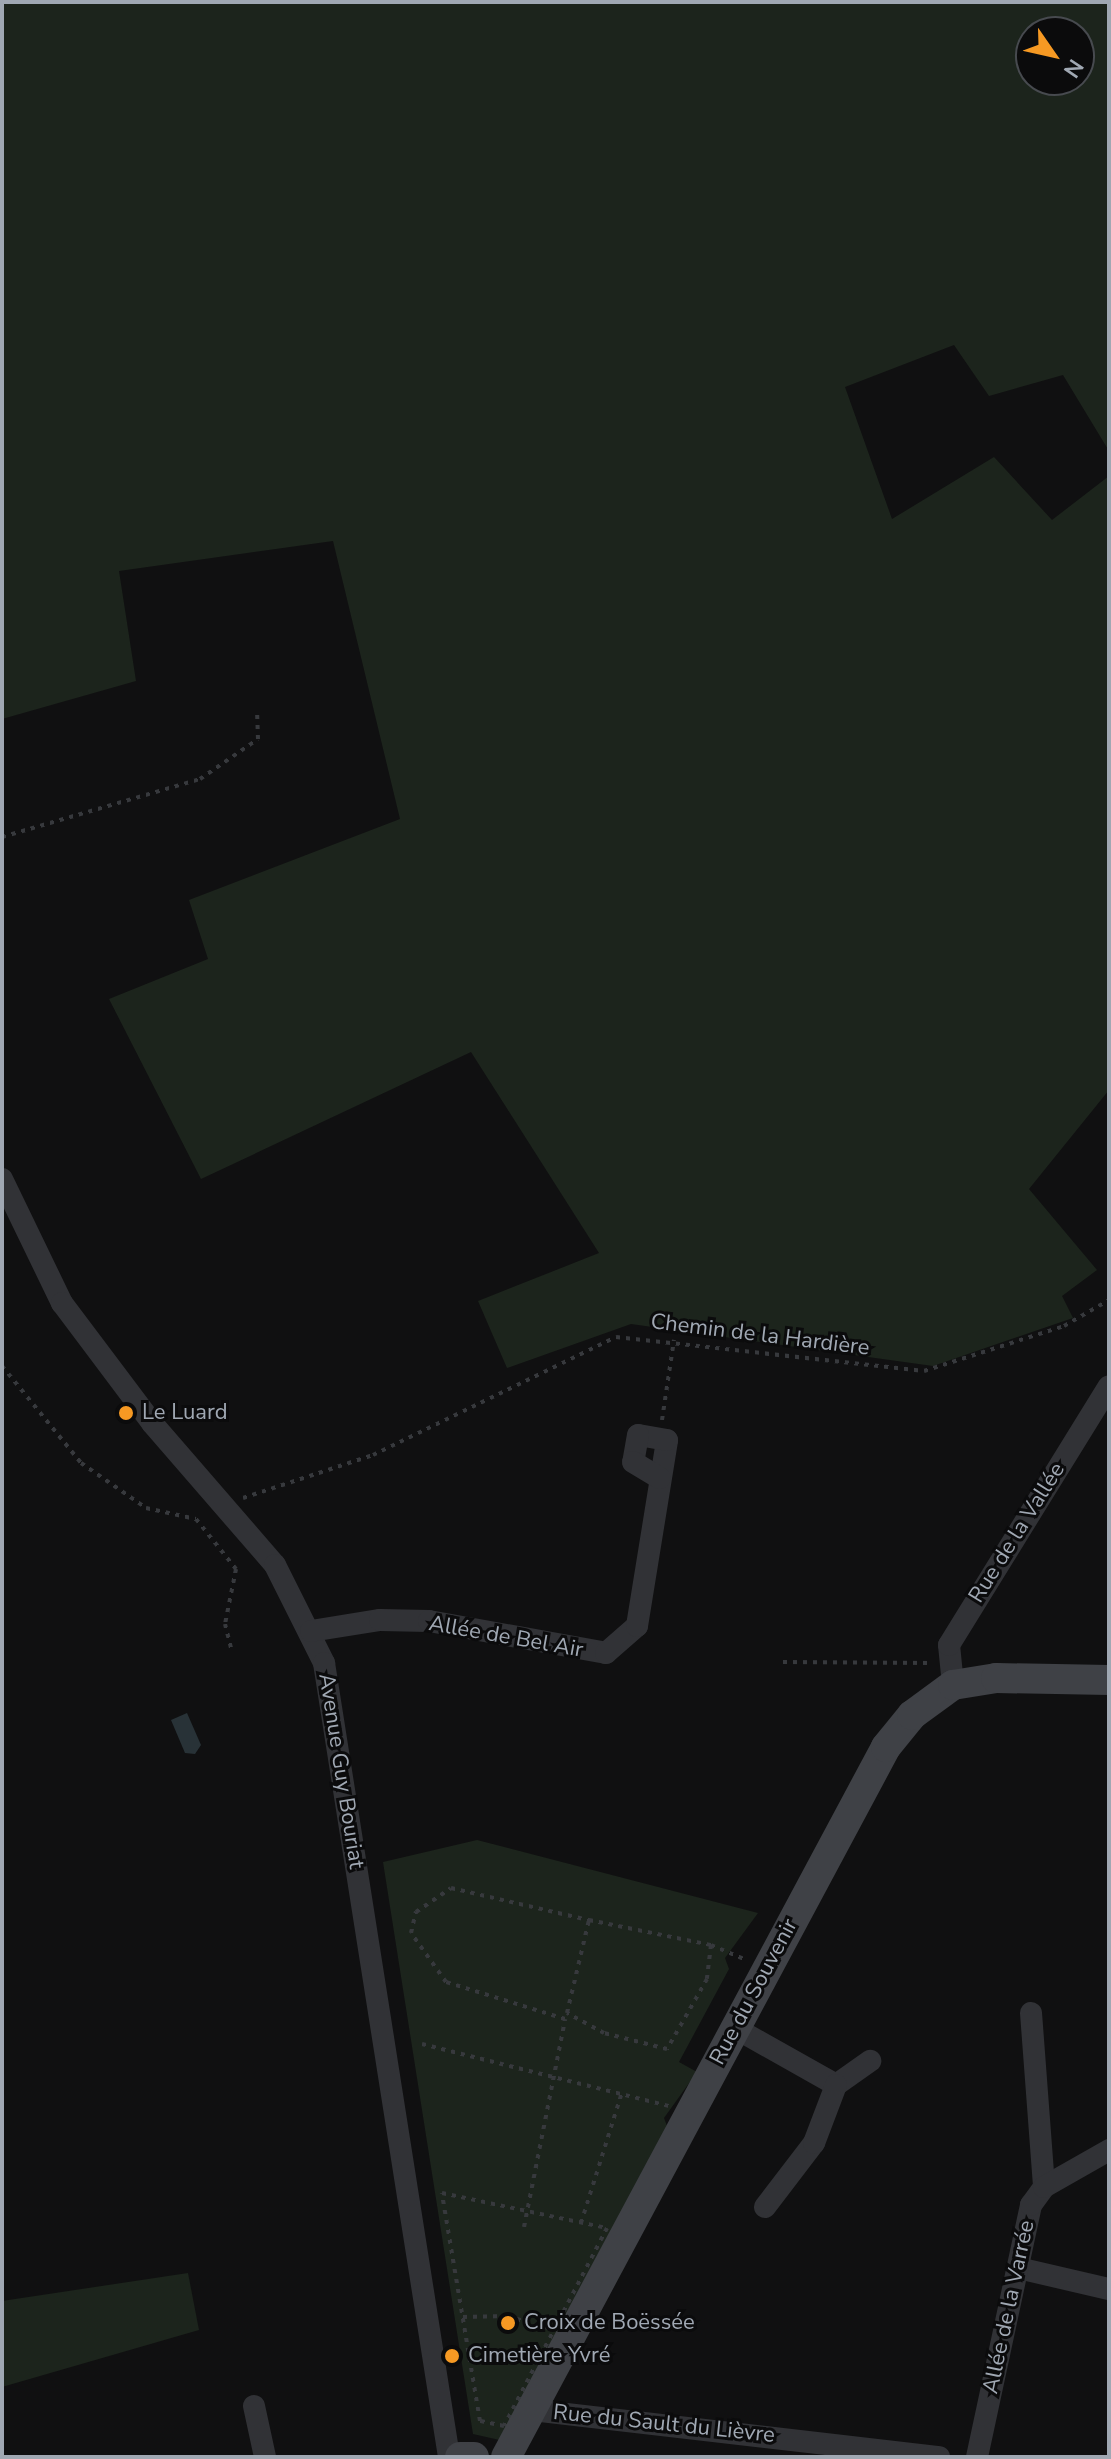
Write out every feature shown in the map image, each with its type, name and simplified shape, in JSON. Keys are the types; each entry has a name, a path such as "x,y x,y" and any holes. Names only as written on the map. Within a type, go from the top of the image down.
{"street":[{"name":"Avenue Guy Bouriat","path":"2,1179 85,1337 257,1542 311,1631 330,1692 449,2457"},
{"name":"Rue de la Vallée","path":"950,1674 960,1624 1109,1386"},
{"name":"Allée de Bel Air","path":"311,1631 380,1620 429,1621 606,1653 637,1626 667,1440 660,1438"},
{"name":"Rue du Souvenir","path":"506,2457 886,1747 950,1674 1109,1680"},
{"path":"1031,2013 1044,2187 1109,2150"},
{"path":"735,2028 836,2085"},
{"path":"765,2207 814,2143 836,2085 870,2061"},
{"name":"Allée de la Varrée","path":"977,2457 1031,2205 1044,2187"},
{"path":"1018,2268 1109,2289"},
{"path":"254,2406 265,2457"},
{"name":"Rue du Sault du Lièvre","path":"532,2410 939,2457"},
{"path":"460,2457 474,2457"}],"path":[{"path":"2,837 200,779 258,739 257,711"},
{"name":"Chemin de la Hardière","path":"237,1502 255,1488 373,1455 616,1337 674,1340 924,1371 1064,1326 1109,1300"},
{"path":"660,1438 674,1340"},
{"path":"2,1366 81,1463 146,1508 196,1519 236,1569 225,1624 231,1648"},
{"path":"783,1662 950,1674"},
{"path":"711,1945 707,1979 667,2049 604,2033 566,2016 446,1982 411,1933 416,1912 451,1888 711,1945 767,1970"},
{"path":"524,2227 566,2016 589,1920"},
{"path":"422,2044 622,2092 671,2107"},
{"path":"492,2423 480,2421 442,2193 581,2223 622,2092"},
{"path":"463,2317 507,2316 554,2329"}],"shaded area":[{"path":"2,2 1109,2 1109,451 1063,375 989,396 954,345 845,387 892,519 994,457 1052,520 1109,476 1109,1090 1029,1189 1097,1270 1062,1296 1073,1318 933,1366 631,1324 507,1368 478,1301 599,1253 471,1052 201,1179 109,999 208,959 189,900 400,819 333,541 119,571 136,681 2,719"},
{"path":"187,1713 201,1745 195,1754 185,1753 171,1720"},
{"path":"477,1840 758,1913 725,1958 729,1969 679,2062 697,2072 664,2118 667,2126 504,2441 473,2434 383,1862"},
{"path":"188,2273 199,2330 2,2387 2,2301"}],"place":[{"name":"Le Luard","path":"126,1413"},
{"name":"Croix de Boëssée","path":"508,2323"},
{"name":"Cimetière Yvré","path":"452,2356"}]}
